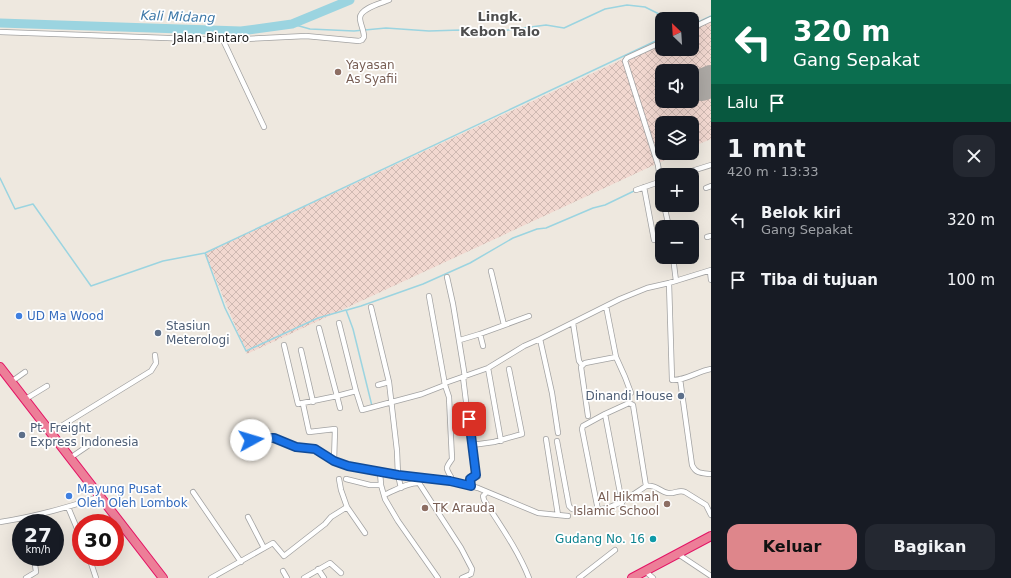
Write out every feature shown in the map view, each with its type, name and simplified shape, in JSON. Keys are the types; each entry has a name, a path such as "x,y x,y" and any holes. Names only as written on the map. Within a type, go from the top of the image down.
{"highway":[{"path":"0,367 50,434 163,578"},
{"path":"632,578 711,536"}],"street":[{"name":"Jalan Bintaro","path":"0,32 224,40 306,36 359,41 363,38 364,33 360,19 362,13 369,8 389,0"},
{"path":"699,25 711,19"},
{"path":"224,40 264,127"},
{"path":"655,45 627,58 625,61 659,168"},
{"path":"699,168 711,164"},
{"path":"636,190 655,183"},
{"path":"644,187 654,240"},
{"path":"674,264 676,281"},
{"path":"339,323 362,410 391,401 422,394 488,368 524,346 606,306 647,288 676,281 710,270 711,280"},
{"path":"491,271 504,325"},
{"path":"446,277 460,340 476,475 470,479 471,486"},
{"path":"669,283 672,380 680,379 700,371 711,369"},
{"path":"430,296 445,384 449,397 452,459 447,467 447,471 451,477 450,481"},
{"path":"371,306 389,382 397,451 398,475 401,488"},
{"path":"606,306 616,357 631,393"},
{"path":"460,340 529,316"},
{"path":"573,323 579,361 582,365"},
{"path":"319,328 340,408"},
{"path":"480,334 483,346"},
{"path":"540,339 552,393 558,433"},
{"path":"284,345 298,404 313,402 356,391"},
{"path":"301,350 313,402"},
{"path":"50,434 151,371 156,363 155,355"},
{"path":"588,416 580,369 585,363 616,357"},
{"path":"488,368 501,441"},
{"path":"472,444 501,441 522,433 508,369"},
{"path":"11,382 25,372"},
{"path":"680,379 692,466 698,473 711,474"},
{"path":"378,385 389,382"},
{"path":"24,400 47,386"},
{"path":"598,510 582,429 585,424 629,403 633,405 646,486"},
{"path":"303,404 309,432 335,428 334,461"},
{"path":"605,414 622,503"},
{"path":"239,442 262,438 274,438 296,447 315,449 334,461 348,466 398,475 450,481 471,486 538,513 568,516"},
{"path":"546,439 558,515"},
{"path":"70,458 98,440"},
{"path":"557,441 570,508 578,510 598,510 622,503 646,486 654,486 668,493 682,490 709,503 711,515"},
{"path":"380,472 381,485 384,495 402,526 438,578"},
{"path":"339,479 347,507 365,534"},
{"path":"346,479 370,485 381,485"},
{"path":"384,495 417,482 422,487 461,548 472,569 471,574 462,578"},
{"path":"193,492 241,562"},
{"path":"487,492 484,495 484,500 502,527 529,578"},
{"path":"46,514 99,497"},
{"path":"68,507 72,517"},
{"path":"211,578 275,543 284,556 337,513 347,507"},
{"path":"248,517 264,548"},
{"path":"0,522 12,521"},
{"path":"579,578 615,550"},
{"path":"678,554 711,576"},
{"path":"304,578 330,563 341,572"},
{"path":"26,578 36,572 35,566"},
{"path":"92,566 96,578"},
{"path":"318,569 324,578"},
{"path":"282,571 287,578"},
{"path":"645,572 653,578"}],"shaded area":[{"path":"711,18 711,139 699,144 699,116 655,116 655,160 665,160 247,354 205,253 655,44 655,56 699,56 699,24"}],"waterway":[{"name":"Kali Midang","path":"0,23 241,31 292,24 350,0"},
{"path":"292,24 310,29 354,31 386,28 429,31 461,30 486,33 546,25 564,28 605,9 627,5 645,7 655,12"},
{"path":"699,22 711,16"},
{"path":"0,178 15,209 33,204 91,286 163,261 205,253 655,41"},
{"path":"347,310 423,284 470,263 513,238 537,229 546,228 593,208 605,205 634,191"},
{"path":"205,253 225,308 246,351 318,318 346,310 353,329 372,406"}],"runway":[{"path":"702,85 711,81"}],"place":[{"name":"Yayasan As Syafii","path":"338,72"},
{"name":"UD Ma Wood","path":"19,316"},
{"name":"Stasiun Meterologi","path":"158,333"},
{"name":"Dinandi House","path":"681,396"},
{"name":"Pt. Freight Express Indonesia","path":"22,435"},
{"name":"Mayung Pusat Oleh Oleh Lombok","path":"69,496"},
{"name":"Al Hikmah Islamic School","path":"667,504"},
{"name":"TK Arauda","path":"425,508"},
{"name":"Gudang No. 16","path":"653,539"}],"district":[{"name":"Lingk. Kebon Talo","path":"500,24"}],"route":[{"path":"251,440 274,438 296,447 315,449 334,461 348,466 398,475 450,481 471,486 470,479 476,475 469,419"}]}
